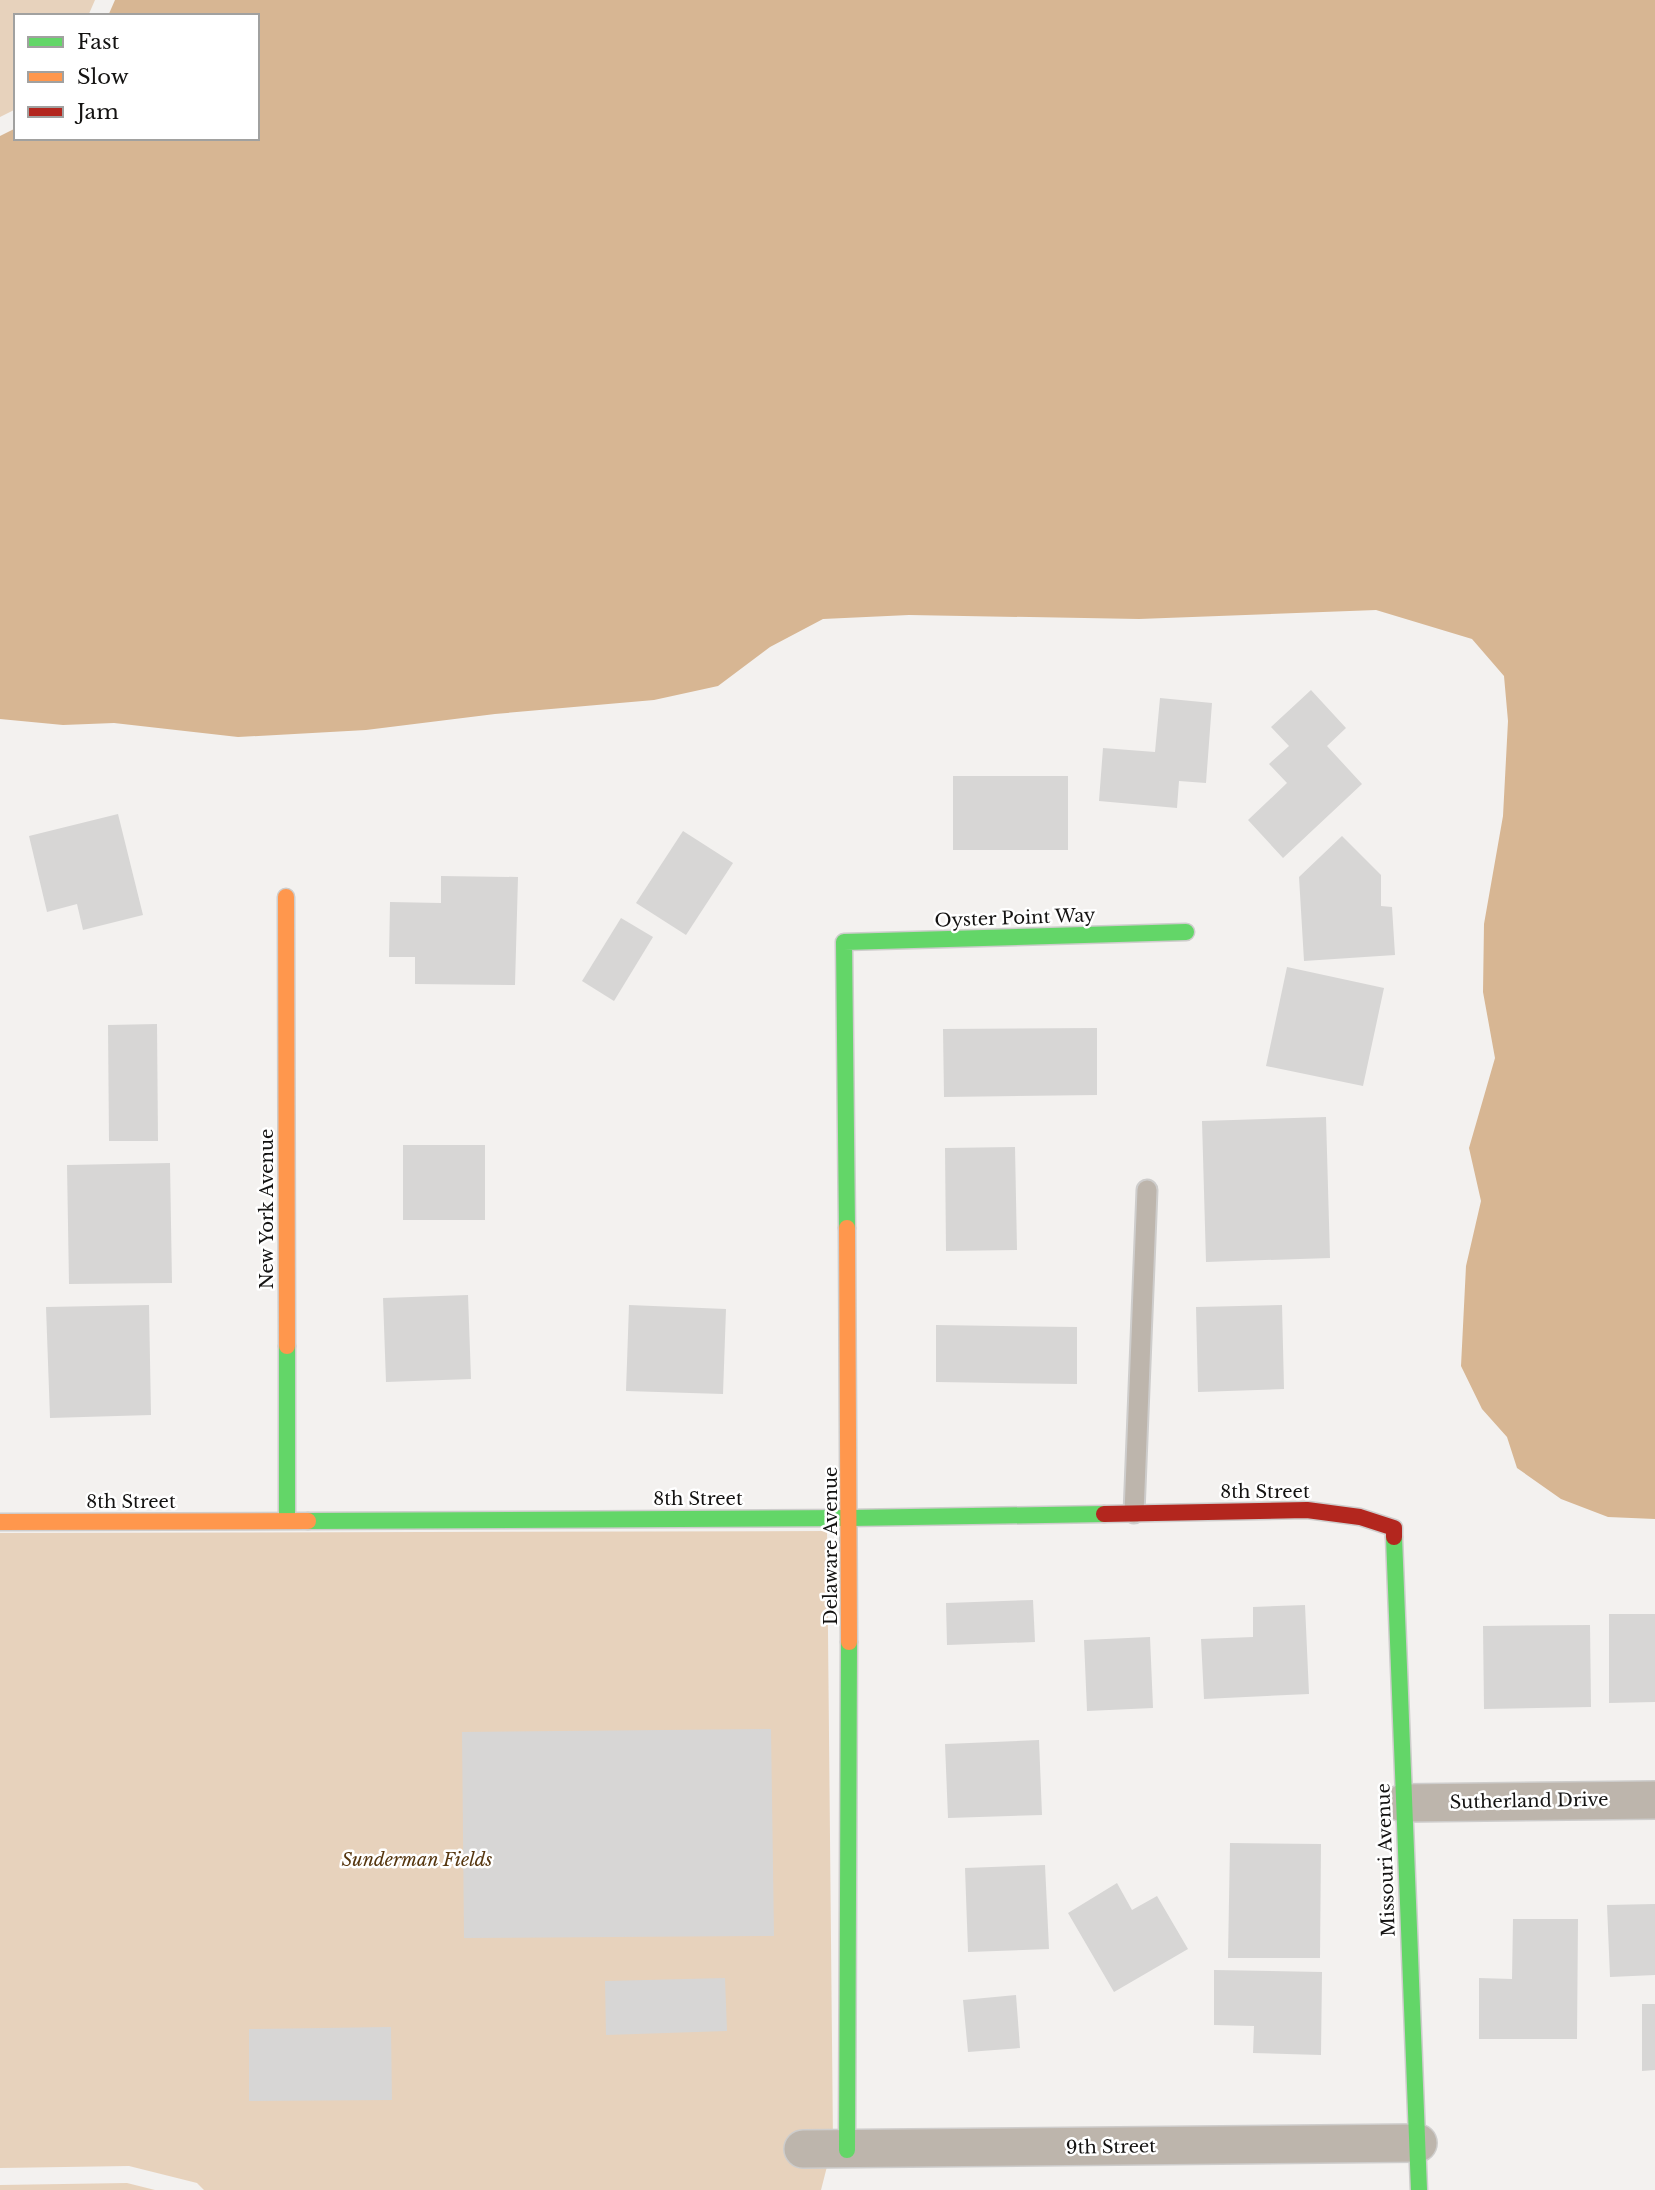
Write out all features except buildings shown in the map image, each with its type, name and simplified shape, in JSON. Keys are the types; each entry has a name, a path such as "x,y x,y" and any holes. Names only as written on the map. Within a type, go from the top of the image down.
{"street":[{"name":"New York Avenue","path":"286,897 287,1521"},
{"name":"Oyster Point Way","path":"844,942 1186,932"},
{"name":"Delaware Avenue","path":"844,942 850,1518 847,2150"},
{"name":"8th Street","path":"0,1522 850,1518 1307,1510 1360,1517 1394,1528"},
{"name":"Missouri Avenue","path":"1394,1528 1419,2190"},
{"name":"Sutherland Drive","path":"1403,1803 1655,1800"},
{"name":"9th Street","path":"803,2149 1418,2143"}],"lane":[{"path":"1133,1513 1147,1190"}],"green space":[{"path":"0,0 95,0 89,14 14,14 14,110 0,117"},
{"name":"Sunderman Fields","path":"827,1531 833,2143 821,2190 204,2190 197,2183 129,2166 0,2168 0,1533"},
{"path":"127,2183 155,2190 0,2190 0,2185"}],"shaded area":[{"path":"115,0 1655,0 1655,1519 1608,1517 1561,1499 1517,1468 1507,1437 1482,1409 1461,1366 1466,1266 1481,1201 1469,1148 1495,1058 1483,992 1484,924 1503,816 1508,721 1504,676 1472,639 1376,610 1139,619 909,615 823,619 770,647 718,686 654,700 495,714 366,730 238,737 114,723 63,725 0,719 0,136 14,129 14,140 259,140 259,14 109,14"}],"traffic: fast":[{"path":"847,1228 844,942 1186,932"},
{"path":"287,1346 287,1520"},
{"path":"308,1521 1104,1514"},
{"path":"1394,1537 1419,2190"},
{"path":"847,2150 849,1642"}],"traffic: slow":[{"path":"286,897 287,1346"},
{"path":"847,1228 849,1642"},
{"path":"0,1522 308,1521"}],"traffic: jam":[{"path":"1104,1514 1307,1510 1360,1517 1394,1528 1394,1537"}]}
